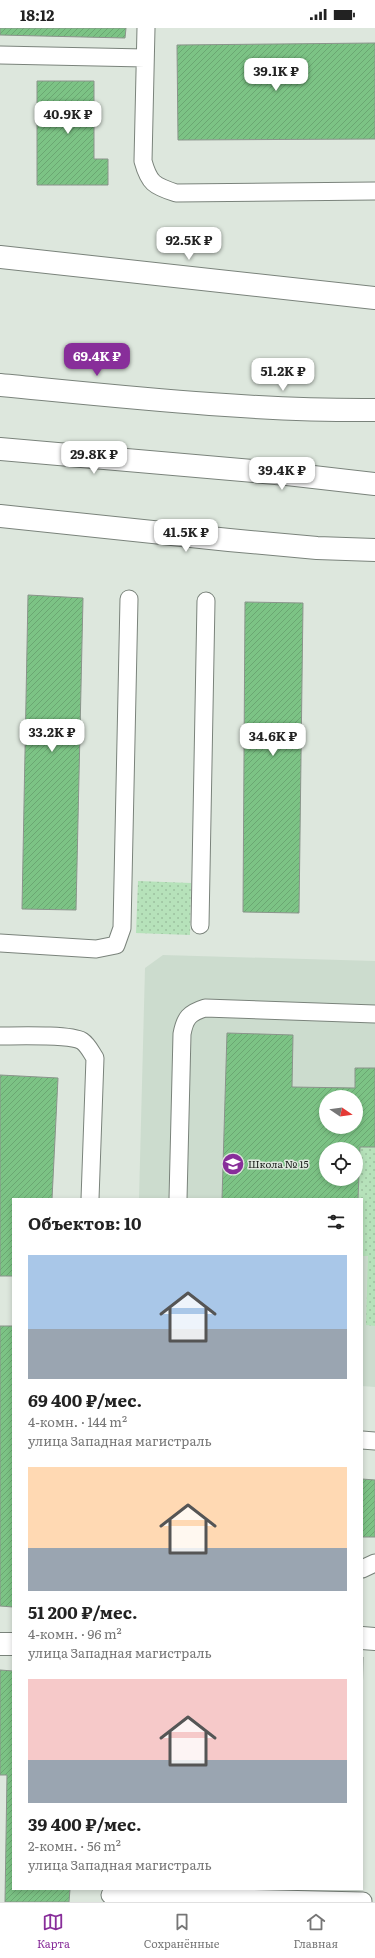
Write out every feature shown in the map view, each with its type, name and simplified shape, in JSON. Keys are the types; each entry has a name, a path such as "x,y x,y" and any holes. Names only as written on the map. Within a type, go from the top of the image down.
{"main road":[{"path":"0,256 375,298"},
{"path":"0,385 190,403 290,410 375,410"},
{"path":"0,449 375,484"},
{"path":"0,516 317,548 375,550"},
{"path":"363,1638 375,1639"},
{"path":"0,1644 12,1644"}],"lane":[{"path":"146,28 143,161 147,176 159,188 176,193 375,191"},
{"path":"0,55 145,58"},
{"path":"0,944 96,948 116,945 122,928 129,599"},
{"path":"200,925 206,601"},
{"path":"178,1198 182,1034 184,1024 192,1012 204,1008 375,1014"},
{"path":"0,1036 65,1038 81,1040 90,1049 95,1058 90,1198"},
{"path":"363,1440 375,1441"},
{"path":"363,1568 375,1563"},
{"path":"110,1895 363,1901"}],"shaded area":[{"name":"Школа № 15","path":"163,955 375,961 375,1387 363,1386 363,1198 139,1198 145,968"}],"green space":[{"path":"138,881 191,883 190,935 136,933"},
{"path":"363,1147 375,1147 375,1326 366,1325 368,1256 363,1256 363,1198 358,1198 358,1186 363,1186"}],"building":[{"path":"0,28 126,28 125,38 0,35"},
{"path":"375,43 375,139 178,140 177,45"},
{"path":"37,81 94,81 94,159 108,159 108,185 37,185"},
{"path":"28,595 83,598 76,910 22,909"},
{"path":"245,602 303,603 299,913 243,912"},
{"path":"227,1033 293,1035 292,1087 355,1088 355,1068 375,1068 375,1147 363,1147 363,1142 319,1142 319,1186 358,1186 358,1198 222,1198"},
{"path":"0,1075 58,1078 52,1198 12,1198 12,1276 0,1276"},
{"path":"0,1326 12,1326 12,1607 0,1606"},
{"path":"363,1479 375,1480 375,1537 363,1537"},
{"path":"0,1670 12,1671 12,1890 70,1890 69,1902 5,1902 7,1775 0,1775"}],"place":[{"name":"Школа № 15","path":"233,1164"}]}
